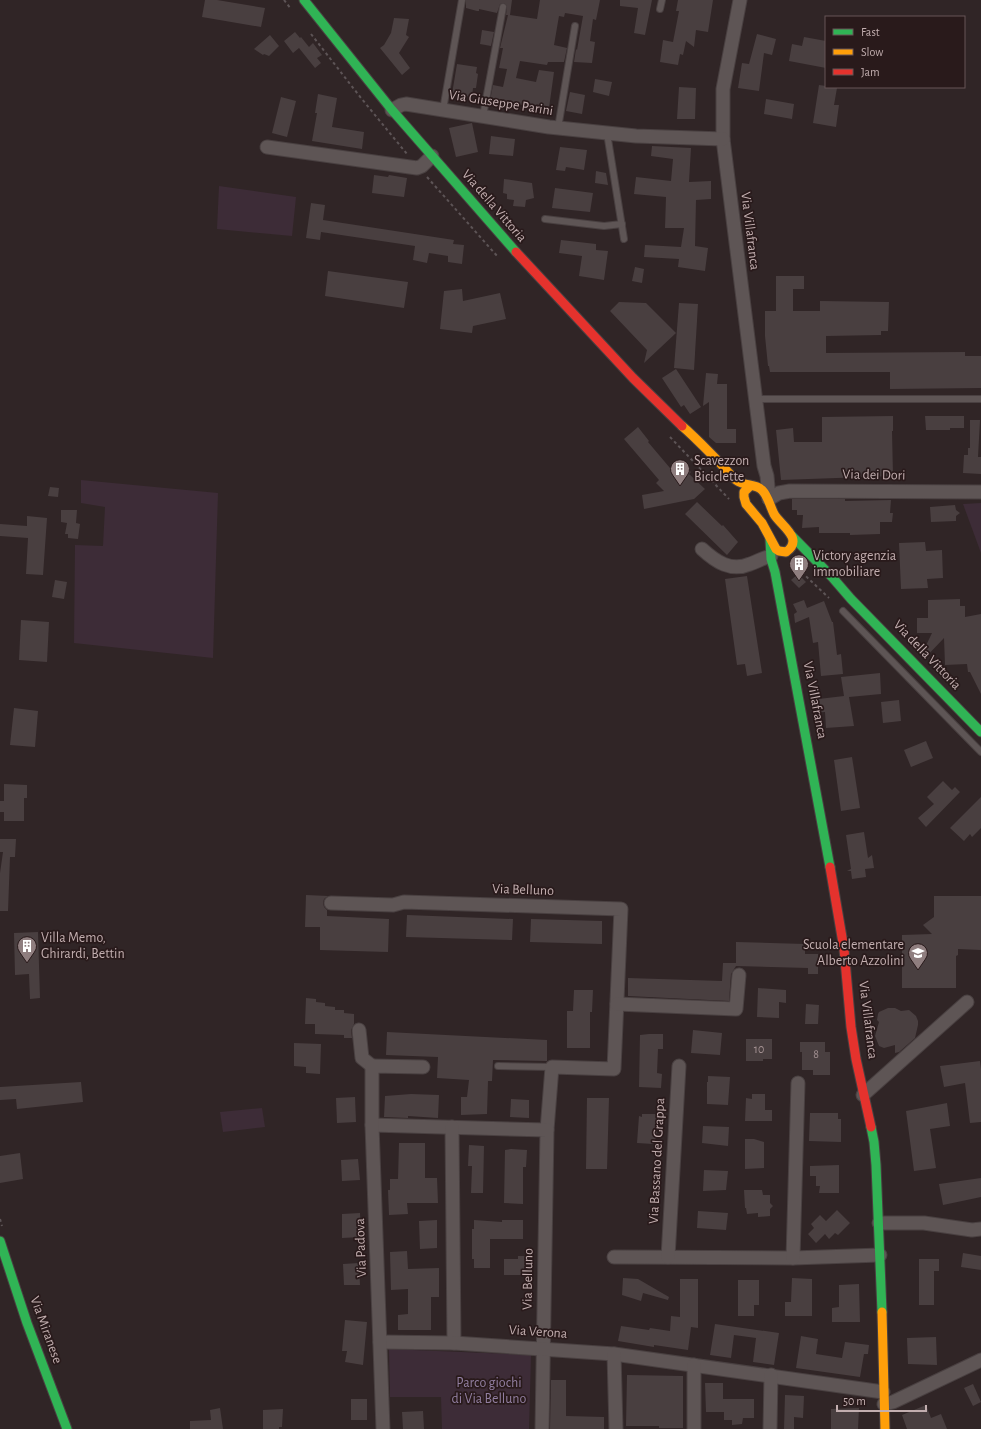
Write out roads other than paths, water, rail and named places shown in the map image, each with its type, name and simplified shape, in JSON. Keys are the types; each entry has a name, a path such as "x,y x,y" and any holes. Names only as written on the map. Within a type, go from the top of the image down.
{"main road":[{"name":"Via della Vittoria","path":"304,0 392,110 525,263 633,378 674,420 694,436 736,480 752,486 757,486 762,490 769,499 776,518 792,536 851,599 981,732"},
{"name":"Via della Vittoria","path":"674,420 706,462"},
{"name":"Via della Vittoria","path":"752,486 737,499 764,524 770,538 779,551 792,553 851,599"},
{"path":"775,572 780,558 792,553 792,536"},
{"name":"Via Villafranca","path":"770,538 771,556 840,925 845,959 850,1027 875,1150 879,1223 885,1429"},
{"name":"Via Miranese","path":"0,1241 6,1277 27,1323 67,1429"}],"street":[{"name":"Via Villafranca","path":"740,0 723,89 723,139 769,499"},
{"name":"Via Giuseppe Parini","path":"392,110 406,104 558,128 636,136 723,139"},
{"path":"267,147 416,168 422,166 432,156"},
{"path":"752,486 764,466"},
{"name":"Via dei Dori","path":"769,499 779,493 790,491 981,492"},
{"path":"702,549 724,566 735,568 750,565 762,558 771,556"},
{"name":"Via Belluno","path":"331,903 393,905 404,902 621,909 614,1069 552,1067 547,1130 542,1348 542,1429"},
{"path":"617,1004 736,1010 739,975"},
{"path":"864,1095 967,1002"},
{"path":"359,1030 362,1058 372,1066 423,1067"},
{"name":"Via Padova","path":"372,1066 372,1125 383,1429"},
{"name":"Via Bassano del Grappa","path":"668,1257 679,1066"},
{"path":"793,1258 798,1083"},
{"path":"372,1125 547,1130"},
{"path":"452,1127 454,1343"},
{"path":"879,1223 924,1224 972,1230 981,1229"},
{"path":"614,1257 793,1258 880,1255"},
{"name":"Via Verona","path":"380,1342 454,1343 614,1354 771,1375 884,1398"},
{"path":"614,1354 616,1429"},
{"path":"884,1398 893,1402 981,1360"},
{"path":"694,1365 694,1429"},
{"path":"770,1429 771,1375"}],"lane":[{"path":"443,110 462,0"},
{"path":"660,9 662,0"},
{"path":"483,116 503,7"},
{"path":"558,128 576,26"},
{"path":"607,133 624,239"},
{"path":"545,219 604,226 622,224"},
{"path":"756,399 981,399"},
{"path":"844,611 981,752"},
{"path":"498,1066 552,1067"}],"place":[{"name":"Scavezzon Biciclette","path":"680,486"},
{"name":"Victory agenzia immobiliare","path":"799,581"},
{"name":"Villa Memo, Ghirardi, Bettin","path":"27,963"},
{"name":"Scuola elementare Alberto Azzolini","path":"918,970"}],"park label":[{"name":"Parco giochi di Via Belluno","path":"489,1392"}]}
